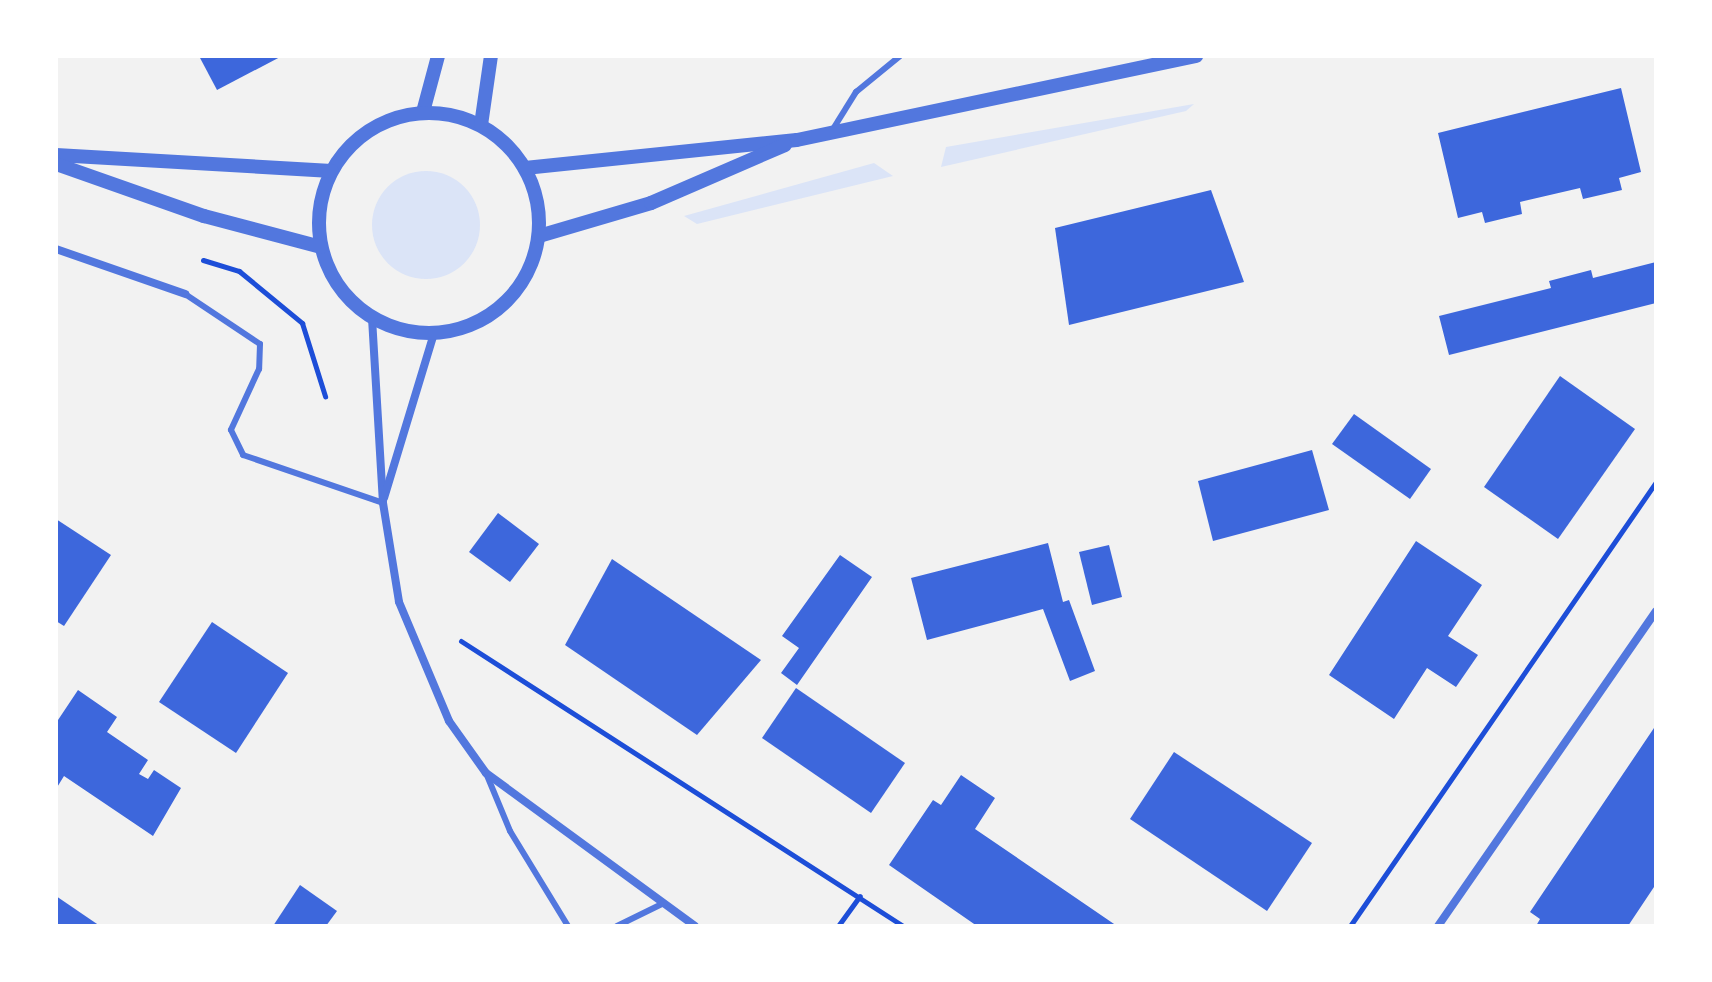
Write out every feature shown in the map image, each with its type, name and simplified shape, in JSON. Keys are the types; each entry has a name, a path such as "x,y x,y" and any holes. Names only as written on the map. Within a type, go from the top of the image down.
{"street":[{"path":"423,112 438,56"},
{"path":"481,125 491,56"},
{"path":"525,168 797,140 1196,56"},
{"path":"423,112 481,125 525,168 538,201 539,236 528,273 504,304 472,325 434,333 372,318 348,299 321,247 319,208 332,171 370,129 423,112"},
{"path":"539,236 651,203 797,140"},
{"path":"56,155 332,171"},
{"path":"56,164 204,216 321,247"},
{"path":"56,249 185,294"},
{"path":"372,318 383,503 399,602 422,669 486,773 695,926"},
{"path":"383,503 434,333"},
{"path":"1438,926 1656,611"}],"lane":[{"path":"830,133 856,92 900,56"},
{"path":"185,294 260,344 259,369 231,430 243,455 383,503"},
{"path":"486,773 510,831 568,926"},
{"path":"617,926 662,904"}],"path":[{"path":"1350,926 1656,482"},
{"path":"461,641 903,926"},
{"path":"838,926 860,896"}],"shaded area":[{"path":"1194,104 1186,111 941,167 946,147"},
{"path":"874,163 893,176 697,224 684,216"},
{"path":"426,171 447,175 464,187 476,204 480,225 476,246 464,263 447,275 426,279 405,275 388,263 376,246 372,225 376,204 388,187 405,175"}],"building":[{"path":"199,56 282,56 217,90"},
{"path":"1621,88 1641,172 1619,178 1622,190 1583,199 1580,188 1520,202 1522,214 1485,223 1482,212 1458,218 1438,133"},
{"path":"1211,190 1244,282 1069,325 1055,228"},
{"path":"1656,262 1656,303 1449,355 1439,316 1551,288 1549,281 1591,270 1593,278"},
{"path":"1560,376 1635,429 1558,539 1484,487"},
{"path":"1354,414 1431,469 1410,499 1332,444"},
{"path":"1312,450 1329,510 1213,541 1198,481"},
{"path":"498,513 539,544 510,582 469,552"},
{"path":"56,519 111,555 64,626 56,621"},
{"path":"1416,541 1482,585 1448,636 1478,655 1456,687 1427,668 1394,719 1329,675"},
{"path":"1048,543 1063,602 1069,600 1095,671 1070,681 1043,609 927,640 911,578"},
{"path":"1109,545 1122,597 1092,605 1079,552"},
{"path":"840,555 872,577 797,685 781,673 799,648 782,636"},
{"path":"612,559 761,660 697,735 565,645"},
{"path":"212,622 288,673 236,753 159,702"},
{"path":"796,688 905,763 871,813 762,738"},
{"path":"78,690 117,717 107,732 148,760 139,774 148,779 154,770 181,788 153,836 64,776 56,789 56,723"},
{"path":"1656,725 1656,884 1628,926 1536,926 1540,919 1530,912"},
{"path":"1174,752 1312,843 1267,911 1130,819"},
{"path":"961,775 995,798 975,829 1117,926 977,926 889,865 933,800 941,805"},
{"path":"300,885 337,911 326,926 273,926"},
{"path":"56,896 100,926 56,926"}]}
